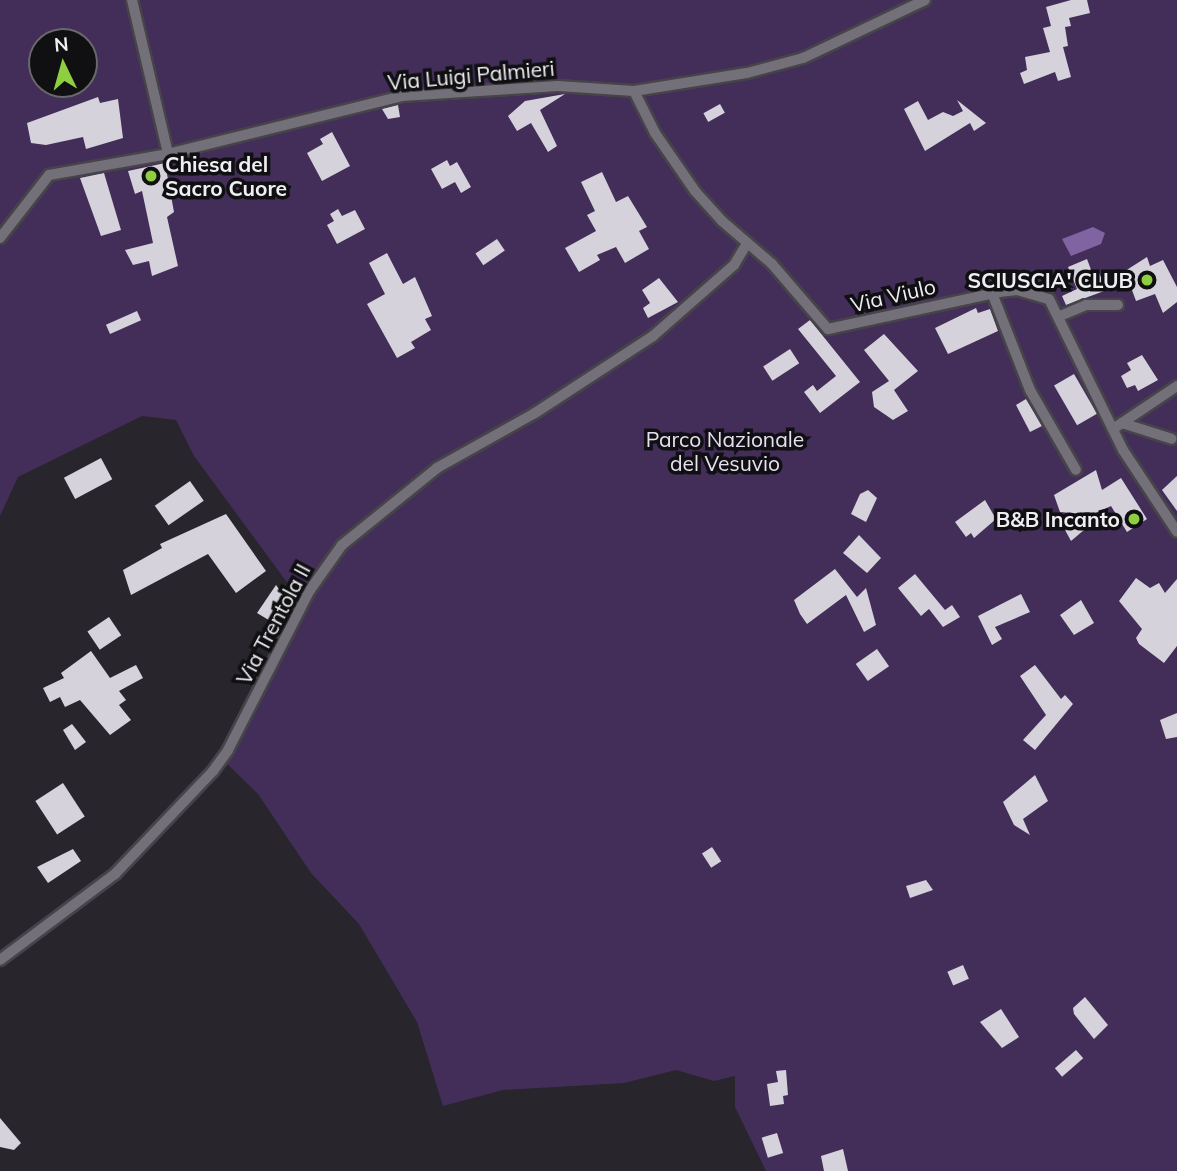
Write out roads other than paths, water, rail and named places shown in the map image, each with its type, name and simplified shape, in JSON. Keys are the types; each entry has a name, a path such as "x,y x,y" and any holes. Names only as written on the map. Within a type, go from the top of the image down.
{"street":[{"path":"132,0 168,154"},
{"name":"Via Luigi Palmieri","path":"0,238 49,175 168,154 402,96 558,86 634,91 747,73 803,58 925,0"},
{"name":"Via Viulo","path":"634,91 678,168 722,221 772,264 828,329 992,293 1035,293 1049,299 1177,532"},
{"name":"Via Trentola II","path":"0,960 115,874 213,771 259,692 310,590 342,545 437,468 536,413 653,335 725,274 747,243"},
{"path":"992,293 1030,390 1076,470"},
{"path":"1060,316 1086,305 1118,305"},
{"path":"1118,426 1177,386"},
{"path":"1118,426 1172,439"}],"place":[{"name":"Chiesa del Sacro Cuore","path":"151,176"},
{"name":"SCIUSCIA' CLUB","path":"1147,280"},
{"name":"B&B Incanto","path":"1134,519"}],"park label":[{"name":"Parco Nazionale del Vesuvio","path":"725,451"}]}
